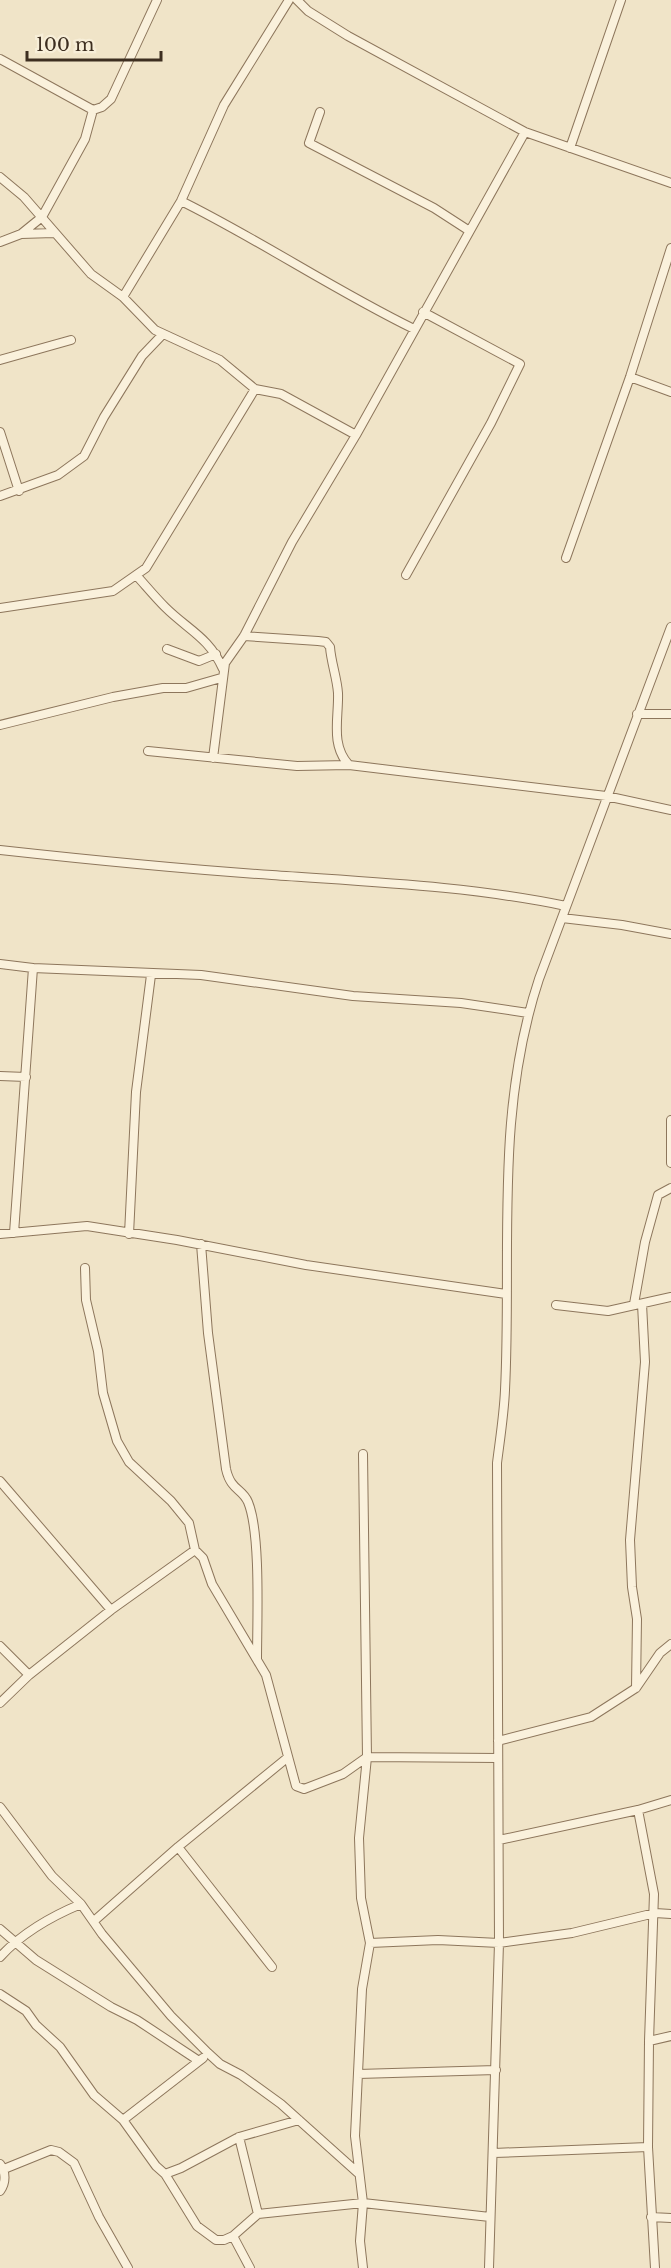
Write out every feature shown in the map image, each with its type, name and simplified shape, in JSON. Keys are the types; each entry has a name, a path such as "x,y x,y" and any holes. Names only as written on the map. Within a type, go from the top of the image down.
{"street":[{"path":"0,59 93,110 102,107 111,99 157,0"},
{"path":"123,297 181,201 224,105 289,0"},
{"path":"297,0 308,10 348,36 525,132 671,183"},
{"path":"570,148 621,0"},
{"path":"0,242 21,234 42,217 85,139 93,110"},
{"path":"320,112 308,138 309,143 434,208 468,230"},
{"path":"213,758 223,669 244,636 292,542 356,435 468,230 525,132"},
{"path":"0,177 42,217 92,274 123,297 155,330 220,360 255,389 281,394 356,435"},
{"path":"181,201 244,233 316,278 414,329"},
{"path":"21,234 54,233"},
{"path":"566,558 630,377 671,248"},
{"path":"406,575 491,423 520,364 423,312"},
{"path":"0,496 58,475 84,456 104,417 142,356 163,334"},
{"path":"0,360 71,340"},
{"path":"630,377 671,392"},
{"path":"0,608 113,591 136,575 155,555 255,389"},
{"path":"0,432 19,491"},
{"path":"136,575 165,607 193,628 216,654 223,669"},
{"path":"489,2268 499,1943 497,1463 505,1391 505,1194 512,1099 528,1013 606,796 671,627"},
{"path":"244,636 326,642 330,647 338,692 336,732 342,756 349,765"},
{"path":"167,649 199,661 216,654"},
{"path":"0,725 114,697 163,688 186,688 221,678"},
{"path":"638,714 671,714"},
{"path":"147,751 297,766 349,765 606,796 671,810"},
{"path":"0,850 144,866 398,884 521,897 566,906"},
{"path":"562,918 671,934"},
{"path":"0,964 151,975 201,975 353,996 461,1004 528,1013"},
{"path":"15,1233 33,968"},
{"path":"129,1234 136,1092 151,975"},
{"path":"0,1076 26,1077"},
{"path":"671,1120 671,1162"},
{"path":"636,1688 637,1619 632,1587 630,1540 645,1362 638,1304 645,1242 658,1195 671,1188"},
{"path":"0,1234 87,1226 201,1244 306,1265 506,1294"},
{"path":"201,1244 208,1333 226,1468 229,1483 248,1500 253,1525 257,1659"},
{"path":"85,1268 86,1300 98,1351 103,1393 117,1441 129,1462 189,1523 195,1550 203,1558 212,1584 266,1675 296,1786 304,1789 343,1774 367,1757 498,1758"},
{"path":"556,1305 608,1311 671,1297"},
{"path":"363,1454 367,1757 359,1838 361,1898 370,1943 362,1989 356,2136 358,2173 363,2203 360,2241 363,2268"},
{"path":"0,1481 111,1610"},
{"path":"0,1703 29,1675 111,1610 195,1550"},
{"path":"498,1741 591,1717 636,1688 660,1653 671,1644"},
{"path":"0,1646 29,1675"},
{"path":"94,1921 178,1847 287,1758"},
{"path":"499,1840 638,1810 671,1800"},
{"path":"0,1807 52,1876 81,1904 171,2016 220,2064 241,2075 281,2104 358,2173"},
{"path":"638,1810 654,1894 655,1913 649,2041 648,2147 655,2268"},
{"path":"178,1847 272,1967"},
{"path":"0,1957 17,1941 49,1919 81,1904"},
{"path":"370,1943 408,1940 499,1943 572,1933 655,1913 671,1914"},
{"path":"0,1929 17,1941 36,1960 111,2007 137,2020 199,2061"},
{"path":"0,1994 26,2011 36,2025 60,2047 94,2095 123,2120 156,2166 165,2174 184,2208 206,2235 224,2240 233,2236 258,2214 363,2203 490,2217"},
{"path":"649,2041 671,2036"},
{"path":"123,2120 208,2053"},
{"path":"358,2074 496,2070"},
{"path":"165,2174 182,2168 239,2137 298,2120"},
{"path":"239,2137 258,2214"},
{"path":"494,2153 648,2147"},
{"path":"0,2192 3,2186 2,2166 51,2150 67,2157 74,2163 99,2217 128,2268"},
{"path":"651,2217 671,2217"},
{"path":"233,2236 250,2268"}]}
